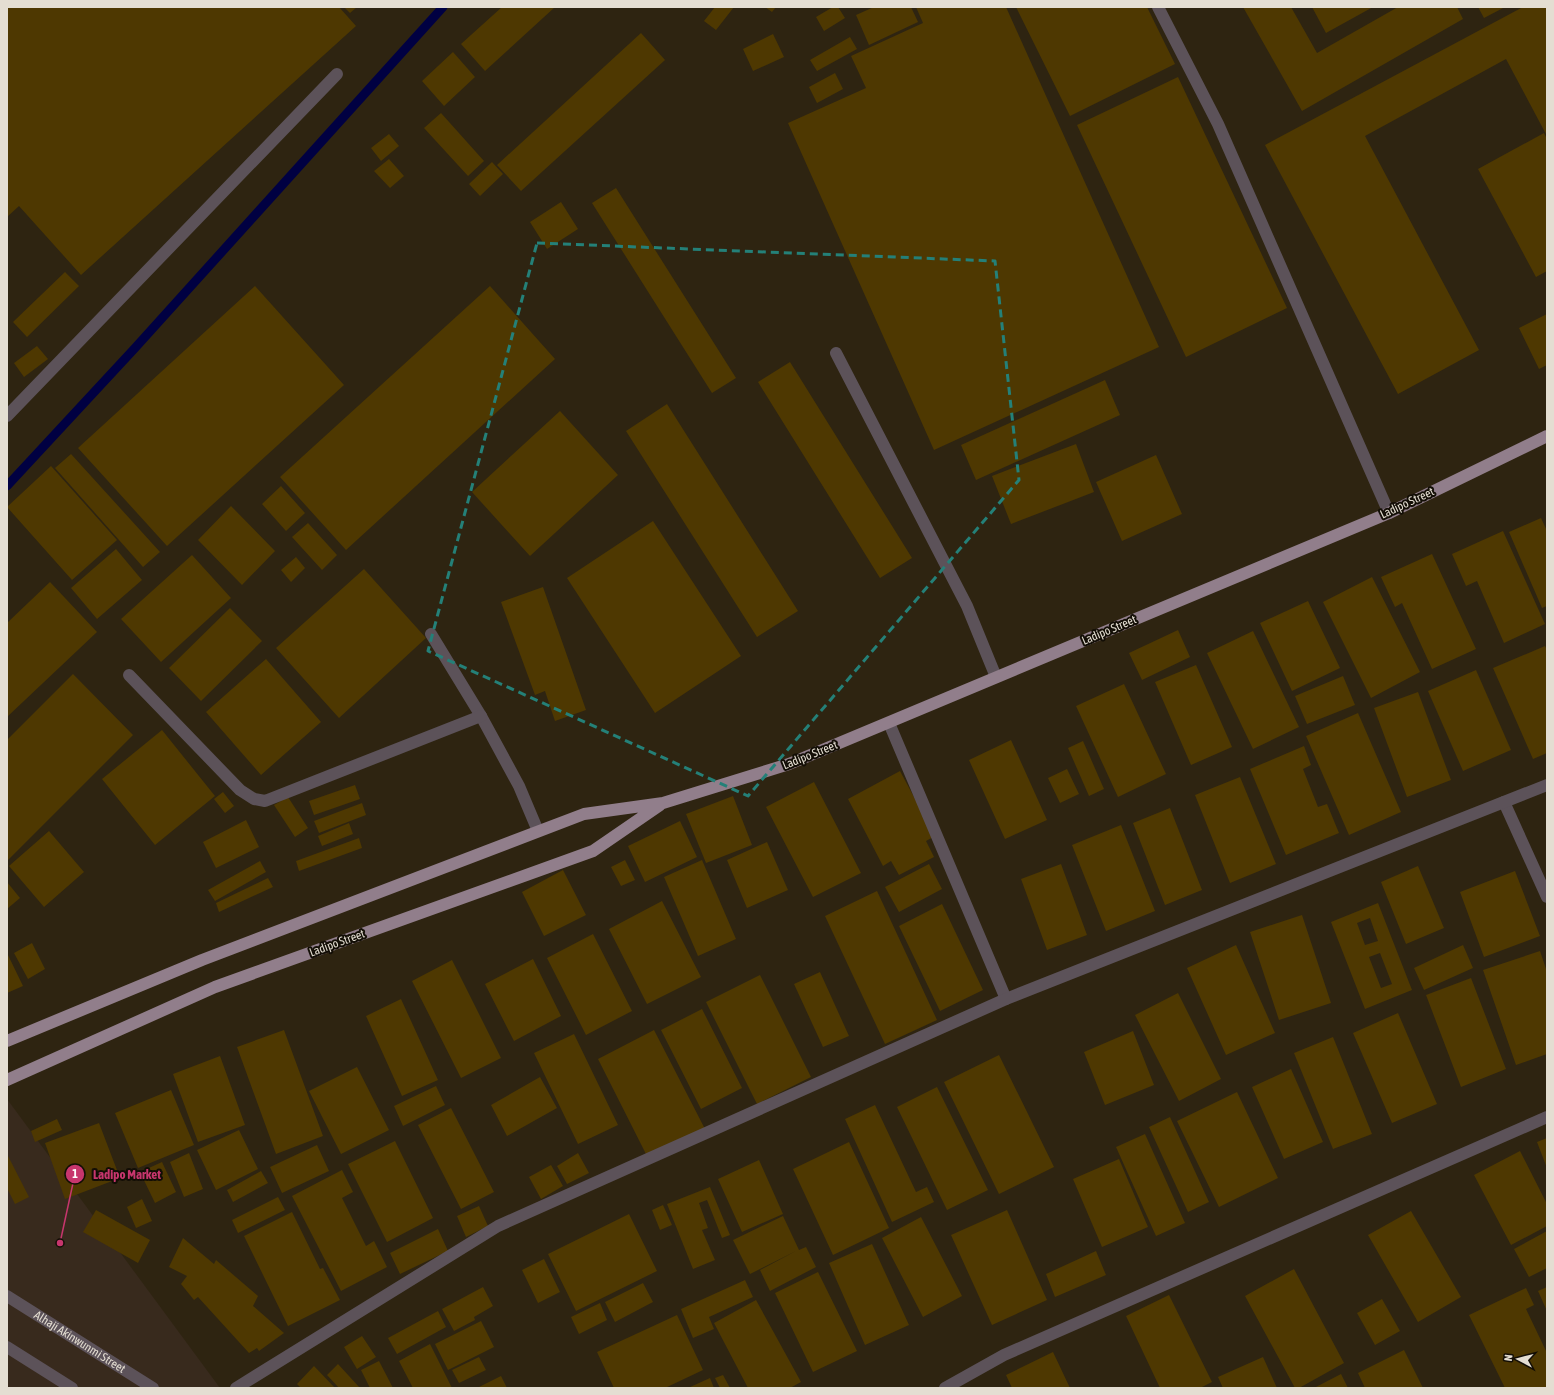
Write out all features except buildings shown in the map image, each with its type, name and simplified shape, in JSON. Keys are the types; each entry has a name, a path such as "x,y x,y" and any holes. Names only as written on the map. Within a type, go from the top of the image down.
{"main road":[{"name":"Ladipo Street","path":"7,1041 202,960 584,814 662,803 790,764 1389,512 1547,436"},
{"name":"Ladipo Street","path":"7,1080 215,987 593,851 662,803"}],"street":[{"path":"1158,7 1218,124 1389,512"},
{"path":"7,416 337,74"},
{"path":"836,353 967,606 996,677"},
{"path":"431,634 481,716 519,786 538,831"},
{"path":"129,675 240,790 254,799 265,802 481,716"},
{"path":"889,722 1006,999"},
{"path":"236,1388 498,1226 1006,999 1547,785"},
{"path":"1504,802 1547,897"},
{"path":"945,1388 1004,1355 1547,1117"},
{"name":"Alhaji Akinwunmi Street","path":"7,1296 153,1388"},
{"path":"7,1347 72,1388"}],"highlighted area":[{"path":"537,243 995,261 1019,480 748,796 428,651"}],"shaded area":[{"path":"7,1099 220,1388 7,1388"}],"waterway":[{"path":"7,486 135,348 443,7"}],"place":[{"name":"Ladipo Market","path":"60,1243"}]}
